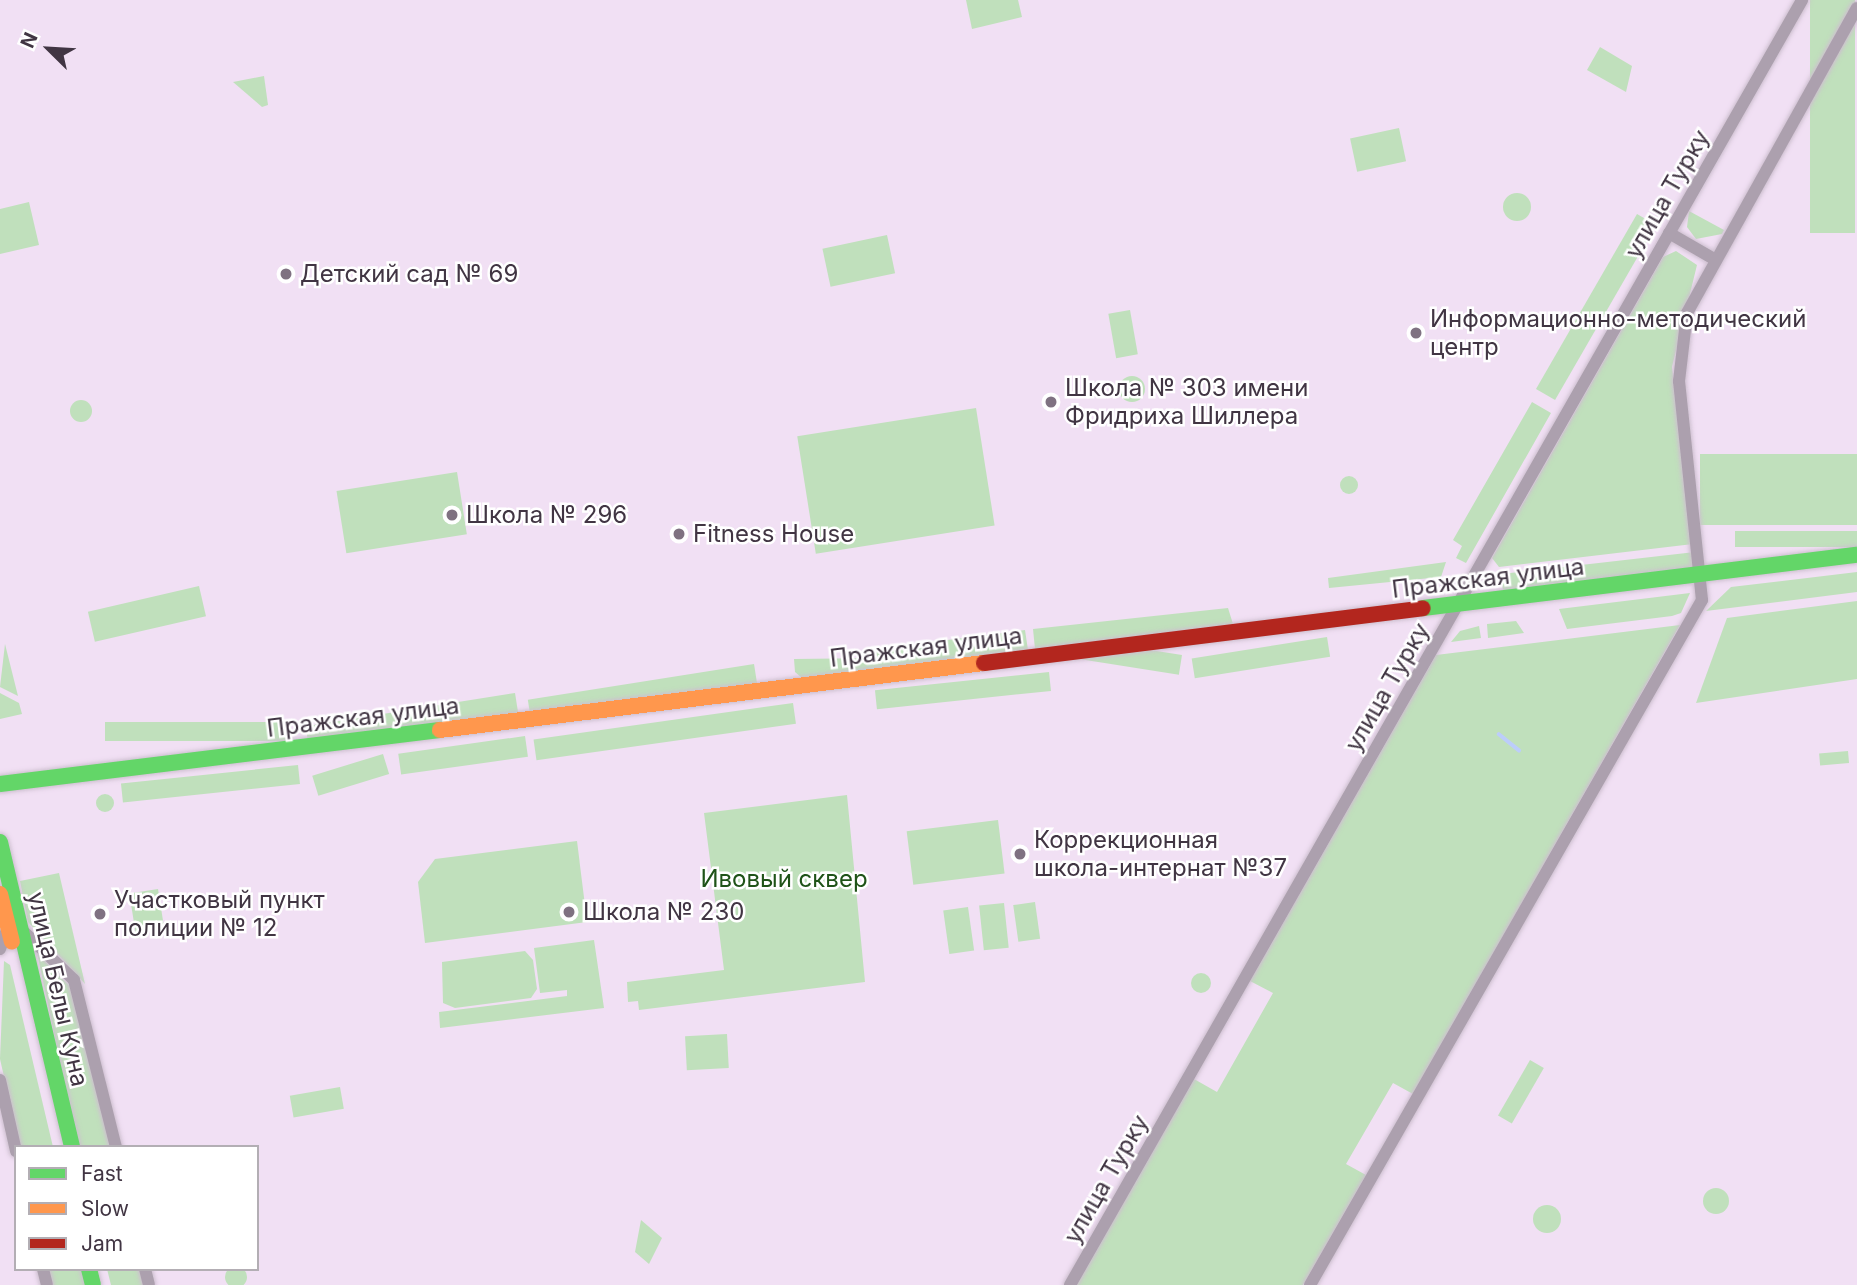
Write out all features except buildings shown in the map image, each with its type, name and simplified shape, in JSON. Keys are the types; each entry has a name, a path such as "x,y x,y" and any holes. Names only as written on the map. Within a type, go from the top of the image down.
{"street":[{"name":"улица Турку","path":"1070,1285 1802,0"},
{"path":"1310,1285 1704,580 1679,366 1687,313 1714,259 1857,8"},
{"path":"1669,233 1714,259"},
{"name":"Пражская улица","path":"0,796 1704,580 1857,555"},
{"name":"Пражская улица","path":"1704,580 1857,567"},
{"name":"Пражская улица","path":"0,784 1454,611"},
{"name":"улица Белы Куна","path":"0,842 60,1145"},
{"name":"улица Белы Куна","path":"0,894 15,929 71,1145"},
{"path":"0,949 15,929 74,980 115,1145"},
{"path":"0,1080 15,1145"}],"green space":[{"path":"966,0 1018,0 1022,17 972,29"},
{"path":"1810,0 1855,0 1855,233 1810,233"},
{"path":"1600,47 1632,66 1626,92 1587,70"},
{"path":"264,76 268,105 262,107 233,82"},
{"path":"1399,128 1406,161 1357,172 1350,138"},
{"path":"1517,193 1527,197 1531,207 1527,217 1517,221 1507,217 1503,207 1507,197"},
{"path":"29,202 39,245 0,254 0,209"},
{"path":"1689,211 1724,230 1722,234 1696,239 1687,227"},
{"path":"1637,214 1656,225 1555,400 1536,389"},
{"path":"887,235 895,273 831,287 822,249"},
{"path":"1676,251 1697,265 1672,367 1693,544 1499,567 1492,558 1663,257"},
{"path":"1130,310 1138,354 1116,358 1108,314"},
{"path":"1132,376 1142,379 1145,389 1142,399 1132,402 1122,399 1119,389 1122,379"},
{"path":"81,400 89,403 92,411 89,419 81,422 73,419 70,411 73,403"},
{"path":"1532,402 1551,413 1466,563 1456,558 1462,546 1453,540"},
{"path":"976,408 995,526 816,554 797,436"},
{"path":"1700,454 1857,454 1857,525 1700,525"},
{"path":"457,472 467,534 346,553 337,491"},
{"path":"1349,476 1355,479 1358,485 1355,491 1349,494 1343,491 1340,485 1343,479"},
{"path":"1735,531 1857,531 1857,547 1735,547"},
{"path":"1695,552 1693,567 1503,591 1501,574"},
{"path":"1446,562 1441,577 1329,588 1328,578"},
{"path":"1857,572 1857,592 1706,611 1731,587"},
{"path":"199,586 206,616 95,642 88,612"},
{"path":"1690,593 1681,613 1672,616 1567,629 1559,609"},
{"path":"1857,601 1857,679 1696,703 1727,618"},
{"path":"1228,608 1233,624 1035,649 1033,629"},
{"path":"1516,621 1524,633 1488,638 1487,624"},
{"path":"1680,625 1413,1094 1393,1083 1346,1164 1366,1175 1303,1285 1076,1285 1194,1079 1217,1092 1273,993 1250,981 1436,655"},
{"path":"1479,626 1481,638 1451,642 1460,631"},
{"path":"1025,630 1028,650 802,678 795,672 794,659 877,658 876,649"},
{"path":"1059,635 1182,655 1179,675 1055,655"},
{"path":"1327,637 1330,657 1195,678 1192,658"},
{"path":"5,644 18,696 0,687"},
{"path":"754,664 757,684 531,720 528,700"},
{"path":"1049,672 1051,691 877,709 875,690"},
{"path":"0,693 19,703 22,714 0,719"},
{"path":"515,693 518,713 309,746 306,726"},
{"path":"793,703 796,724 536,760 534,739"},
{"path":"105,722 290,722 290,741 105,741"},
{"path":"525,736 528,757 401,775 398,754"},
{"path":"1848,751 1849,763 1820,765 1819,754"},
{"path":"383,754 389,774 318,796 312,776"},
{"path":"298,765 300,784 123,803 121,784"},
{"path":"105,794 111,797 114,803 111,809 105,812 99,809 96,803 99,797"},
{"name":"Ивовый сквер","path":"847,795 865,982 639,1010 638,1001 628,1002 627,982 724,970 704,813"},
{"path":"998,820 1005,874 913,885 907,831"},
{"path":"577,841 587,922 425,943 418,882 435,859"},
{"path":"59,873 85,984 28,922 20,881"},
{"path":"158,889 164,928 135,932 129,894"},
{"path":"1035,902 1040,939 1018,942 1013,905"},
{"path":"1004,903 1009,948 984,950 979,906"},
{"path":"968,907 974,951 949,954 943,910"},
{"path":"594,940 604,1008 440,1028 439,1012 567,996 567,990 540,993 534,948"},
{"path":"525,951 533,960 537,989 531,998 455,1008 443,1003 442,962"},
{"path":"37,953 70,986 110,1145 78,1145"},
{"path":"4,961 10,965 53,1145 20,1145 0,1059"},
{"path":"1201,973 1208,976 1211,983 1208,990 1201,993 1194,990 1191,983 1194,976"},
{"path":"727,1034 729,1068 687,1070 685,1036"},
{"path":"1530,1060 1544,1068 1512,1123 1498,1115"},
{"path":"340,1087 344,1109 294,1118 290,1096"},
{"path":"1716,1188 1725,1192 1729,1201 1725,1210 1716,1214 1707,1210 1703,1201 1707,1192"},
{"path":"1547,1205 1557,1209 1561,1219 1557,1229 1547,1233 1537,1229 1533,1219 1537,1209"},
{"path":"641,1220 662,1238 649,1264 635,1252"},
{"path":"50,1271 82,1271 86,1285 53,1285"},
{"path":"108,1271 140,1271 143,1285 111,1285"},
{"path":"227,1271 246,1273 244,1285 228,1285 225,1277"}],"waterway":[{"path":"1499,734 1519,750"}],"traffic: fast":[{"path":"1423,608 1857,555"},
{"path":"0,784 440,730"},
{"path":"0,842 72,1145"},
{"path":"90,1271 93,1285"}],"traffic: slow":[{"path":"440,730 984,663"},
{"path":"0,894 12,942"}],"traffic: jam":[{"path":"984,663 1423,608"}],"place":[{"name":"Детский сад № 69","path":"286,274"},
{"name":"Информационно-методический центр","path":"1416,333"},
{"name":"Школа № 303 имени Фридриха Шиллера","path":"1051,402"},
{"name":"Школа № 296","path":"452,515"},
{"name":"Fitness House","path":"679,534"},
{"name":"Коррекционная школа-интернат №37","path":"1020,854"},
{"name":"Школа № 230","path":"569,912"},
{"name":"Участковый пункт полиции № 12","path":"100,914"}]}
